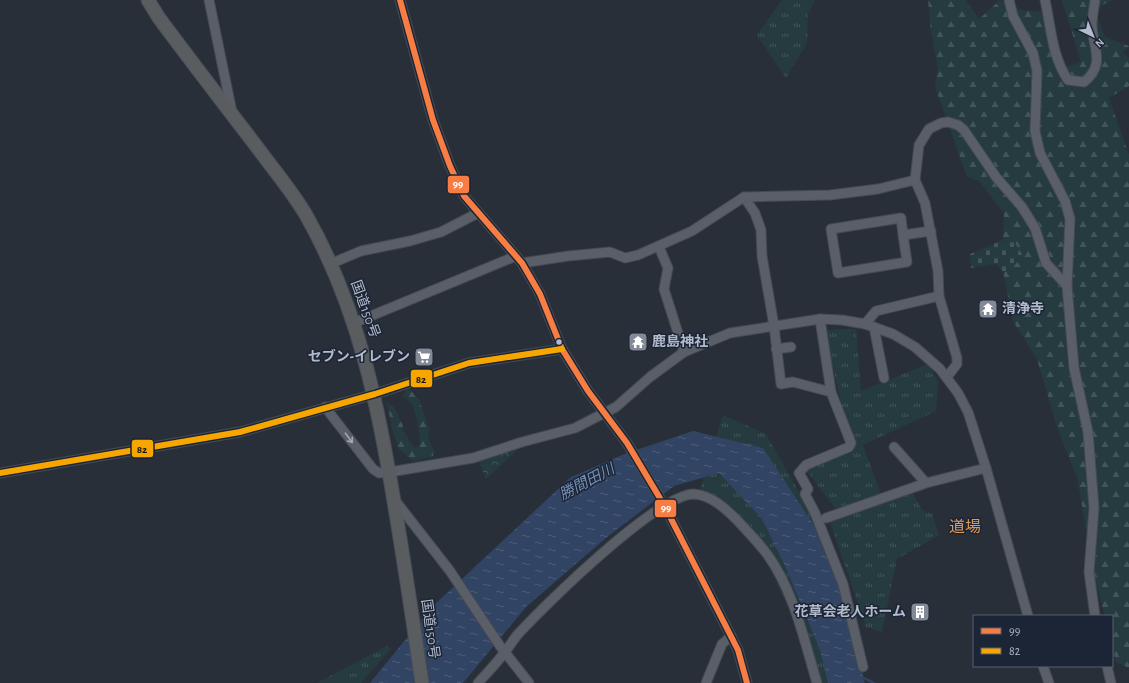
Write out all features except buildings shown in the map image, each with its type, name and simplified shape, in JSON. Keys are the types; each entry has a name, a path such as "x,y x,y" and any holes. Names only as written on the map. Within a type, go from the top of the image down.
{"highway":[{"name":"国道150号","path":"148,0 159,18 306,215 330,264 354,323 374,394 390,472 422,683"}],"street":[{"path":"209,0 232,114"},
{"path":"400,0 405,23 442,144 464,196 519,260 540,294 562,349 588,391 630,448 682,536 738,650 747,683"},
{"path":"1009,0 1014,16 1032,53 1037,71 1036,131 1040,153 1065,201 1070,219 1067,286 1074,368 1088,432 1094,508 1089,572 1095,615"},
{"path":"1045,0 1056,54 1062,71 1068,80 1084,82 1094,75 1097,64 1092,24 1095,0"},
{"path":"947,377 957,364 957,358 939,296 938,271 925,203 915,180 919,145 929,129 941,123 948,122 958,125 964,130 996,177 1022,207 1035,228 1046,263 1067,286"},
{"path":"354,323 519,260 610,252 625,258 659,247 692,231 744,197 830,194 878,188 915,180"},
{"path":"744,197 755,213 761,230 762,256 774,326 780,384 793,382 831,392"},
{"path":"330,264 361,251 410,241 441,232 478,213"},
{"path":"900,218 903,235 907,262 838,273 832,229 900,218"},
{"path":"903,235 930,231"},
{"path":"659,247 668,268 664,289 684,352"},
{"path":"865,324 876,311 939,296"},
{"path":"820,320 831,392 851,443 849,447 806,465 799,473 808,488 805,494 815,513 843,584 863,668"},
{"path":"325,408 373,469 379,473 390,472 473,458 522,442 575,428 616,407 650,377 684,352 730,333 820,320 842,320 865,324 893,334 915,347 931,360 947,377 968,412 986,468 1028,615"},
{"path":"874,327 884,378"},
{"path":"776,349 791,347"},
{"path":"0,473 240,432 374,394 469,363 562,349"},
{"path":"894,447 926,483"},
{"path":"826,518 926,483 986,468"},
{"path":"478,683 502,649 584,569 608,548 663,504 694,494 709,498 725,508 746,529 767,554 784,584 799,622 817,683"},
{"path":"394,498 450,571 502,649 529,683"},
{"path":"706,683 722,644 731,636"},
{"path":"1043,667 1048,680"},
{"path":"1106,667 1111,683"}],"green space":[{"path":"782,0 815,0 808,14 807,43 786,78 757,35"},
{"path":"928,0 966,0 979,19 1000,0 1017,9 1041,12 1064,68 1081,62 1062,0 1113,0 1100,6 1096,13 1105,37 1129,46 1123,53 1129,58 1129,86 1109,98 1129,155 1129,668 1116,662 1113,650 1113,615 1105,615 1094,575 1077,477 1058,430 1037,359 1013,321 1003,272 1011,269 1014,242 1003,240 1004,213 979,181 967,177 935,87 938,69 931,32"},
{"path":"1003,240 1014,241 1023,256 1011,269 1003,272 996,264 971,268 970,254"},
{"path":"856,329 861,391 928,364 938,381 936,411 863,445 881,494 909,486 922,510 932,514 939,535 897,559 882,632 866,627 829,519 871,499 835,508 805,468 851,449 825,330"},
{"path":"407,390 410,390 419,399 430,430 428,438 434,450 433,456 413,461 399,449 393,432 387,403 394,407 403,426 403,431 413,446 415,448 420,445 419,429 415,410 409,401 402,396"},
{"path":"723,415 766,434 808,508 856,651 865,683 819,683 814,662 749,524 700,490"},
{"path":"518,449 486,479 479,462"},
{"path":"387,646 391,649 361,683 317,683"}],"water":[{"name":"勝間田川","path":"693,431 763,448 815,527 843,584 860,656 864,683 828,683 820,650 786,568 762,519 719,473 674,486 607,537 526,607 463,683 370,683 433,606 571,477 627,453"}],"waterway":[{"path":"862,677 874,683"}],"transit line":[{"name":"99","path":"400,0 433,120 450,166 464,196 522,263 540,294 562,349 588,391 627,443 664,505 738,650 747,683"},
{"name":"82","path":"0,473 240,432 375,394 469,363 562,349"}],"place":[{"name":"清浄寺","path":"988,309"},
{"name":"鹿島神社","path":"638,342"},
{"name":"セブン-イレブン","path":"424,357"},
{"name":"花草会老人ホーム","path":"920,612"}],"district":[{"name":"道場","path":"965,527"}]}
